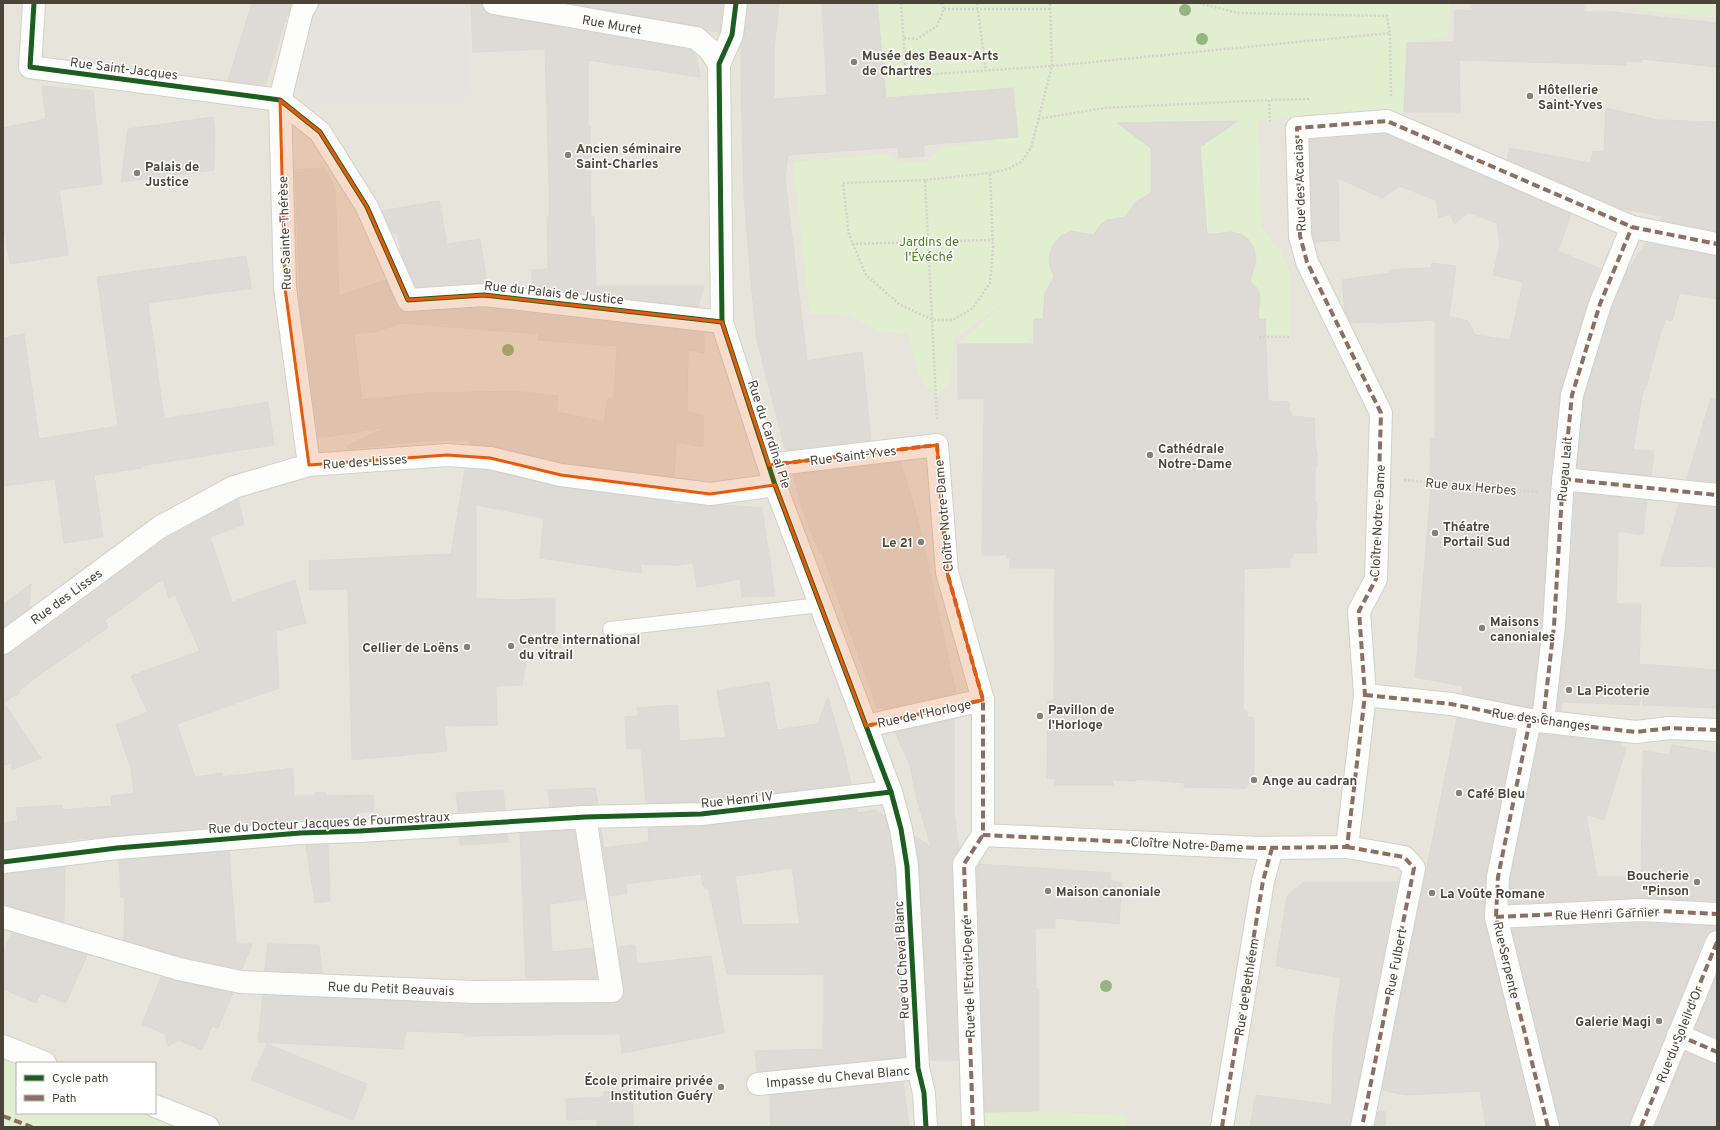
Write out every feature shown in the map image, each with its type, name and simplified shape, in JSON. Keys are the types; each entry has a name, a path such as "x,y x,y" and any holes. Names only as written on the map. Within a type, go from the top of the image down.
{"street":[{"name":"Rue Saint-Jacques","path":"34,3 30,67 280,100"},
{"name":"Rue Sainte-Thérèse","path":"307,3 302,11 280,100 285,288 309,465"},
{"name":"Rue Muret","path":"494,3 696,38 709,49 719,64"},
{"path":"719,64 732,35 736,3"},
{"name":"Rue du Cardinal Pie","path":"719,64 722,322 775,485 891,792"},
{"name":"Rue du Palais de Justice","path":"280,100 320,132 367,207 408,300 484,295 722,322"},
{"name":"Rue des Acacias","path":"1381,413 1307,262 1300,236 1297,128 1387,121 1632,227 1717,244"},
{"name":"Rue au Lait","path":"1537,720 1554,626 1562,487 1572,395 1600,304 1632,227"},
{"name":"Cloître Notre-Dame","path":"937,445 947,572 983,700 983,835 1272,848 1347,847 1365,695 1359,611 1376,579 1381,413"},
{"name":"Rue Saint-Yves","path":"769,465 937,445"},
{"name":"Rue des Lisses","path":"3,642 160,527 234,487 309,465 447,455 490,458 561,475 710,494 775,485"},
{"path":"1562,487 1717,495"},
{"name":"Rue des Changes","path":"1365,695 1451,704 1537,720 1636,732 1670,728 1717,730"},
{"name":"Rue de l'Horloge","path":"866,726 983,700"},
{"name":"Rue Serpente","path":"1537,720 1498,877 1496,917 1548,1127"},
{"name":"Rue Henri IV","path":"585,818 701,814 891,792"},
{"name":"Rue du Cheval Blanc","path":"891,792 901,829 907,866 918,1068 924,1093 926,1127"},
{"name":"Rue du Docteur Jacques de Fourmestraux","path":"3,862 117,848 300,832 360,831 585,818"},
{"name":"Rue du Petit Beauvais","path":"3,917 179,969 241,982 474,992 612,991 585,818"},
{"name":"Rue de l'Etroit Degré","path":"972,1127 964,864 983,835"},
{"name":"Rue Fulbert","path":"1347,847 1404,857 1414,868 1362,1127"},
{"name":"Rue de Bethléem","path":"1222,1127 1263,880 1272,848"},
{"name":"Rue Henri Garnier","path":"1496,917 1641,910 1717,914"},
{"name":"Rue du Soleil d'Or","path":"1641,1127 1717,942"},
{"path":"1678,1035 1717,1052"},
{"path":"3,1046 42,1062"},
{"name":"Impasse du Cheval Blanc","path":"758,1084 918,1068"},
{"path":"156,1106 208,1127"}],"lane":[{"path":"610,630 820,605"}],"path":[{"path":"901,3 906,76 1052,66 1390,33"},
{"path":"904,38 917,39 937,26 944,9 941,3"},
{"path":"977,3 986,71"},
{"path":"990,173 993,240 990,283 972,308 953,320 933,320 899,304 866,275 848,235 844,183 925,180 990,173 1008,169 1021,162 1031,148 1052,66 1050,3"},
{"path":"1199,3 1238,13 1387,16 1390,33 1391,96 1387,121"},
{"path":"944,9 1051,9"},
{"path":"1038,120 1104,108 1269,100"},
{"path":"925,180 933,320 937,445"},
{"path":"852,244 993,240"},
{"path":"1259,337 1290,336"}],"highlighted area":[{"path":"280,100 320,132 367,207 408,300 484,295 722,322 769,465 937,445 947,572 983,700 866,726 775,485 710,494 561,475 490,458 447,455 309,465 285,288"}],"shaded area":[{"path":"3,3 1717,3 1717,1127 195,1127 156,1111 156,1062 30,1062 3,1051"},
{"path":"317,3 444,3 465,10 471,102 319,103 312,106 290,82 305,28"}],"green space":[{"name":"Jardins de l'Évéché","path":"877,3 1450,3 1448,36 1407,43 1404,112 1259,121 1261,227 1280,250 1291,275 1290,337 1259,337 1259,332 1266,331 1266,319 1259,319 1259,315 1249,315 1242,281 1252,271 1257,260 1256,251 1252,244 1245,237 1237,233 1227,232 1218,235 1210,241 1208,231 1201,222 1201,159 1196,159 1200,143 1206,143 1212,139 1216,122 1133,123 1140,140 1151,145 1151,195 1136,202 1128,215 1096,242 1082,232 1074,231 1061,236 1051,249 1049,258 1050,268 1055,282 1050,286 1045,294 1046,303 1055,316 1042,315 1042,319 1034,319 1034,336 1023,345 1010,343 1010,345 990,345 990,343 986,343 985,345 958,344 1001,306 954,338 950,382 937,396 922,382 907,334 879,331 850,316 810,314 793,162 887,154 900,161 914,163 928,159 937,149 1018,137 1012,88 886,98"},
{"path":"1618,3 1717,3 1717,18 1639,10 1638,5"},
{"path":"3,1051 16,1062 16,1114 156,1113 195,1127 3,1127"},
{"path":"1039,1111 1127,1116 1125,1127 986,1127 985,1112"}],"building":[{"path":"252,3 291,3 265,85 228,81"},
{"name":"Ancien séminaire Saint-Charles","path":"471,3 482,3 486,12 492,15 691,50 696,55 700,77 588,60 588,126 590,126 591,216 594,216 596,286 704,286 698,307 532,288 532,270 548,269 547,216 550,216 545,49 473,52"},
{"path":"567,3 723,3 720,32 706,30 698,26"},
{"path":"748,3 779,3 774,50 774,99 827,95 822,3 877,3 886,98 1013,88 1018,137 924,145 924,156 899,158 898,147 788,155 785,178 807,361 862,352 871,440 786,450 784,445 757,341 750,270 744,196 741,77 741,46 744,37"},
{"path":"1472,3 1584,3 1584,12 1611,12 1717,23 1717,67 1642,59 1642,62 1626,61 1626,65 1459,60 1460,112 1404,112 1407,43 1454,42 1455,10 1472,11"},
{"name":"Palais de Justice","path":"42,86 93,91 102,184 59,190 68,255 10,264 3,224 3,128 46,119"},
{"path":"1606,108 1658,120 1717,122 1717,231 1660,220 1663,216 1619,208 1507,159 1510,148 1591,163 1593,151 1604,152"},
{"path":"213,117 215,133 214,170 121,182 128,129"},
{"name":"Cathédrale Notre-Dame","path":"1238,121 1200,147 1207,235 1231,232 1241,234 1249,240 1254,249 1256,260 1250,282 1257,288 1260,296 1258,319 1265,319 1268,401 1289,402 1289,412 1291,412 1291,416 1314,418 1315,447 1317,452 1317,466 1315,467 1315,502 1317,504 1317,519 1315,520 1317,553 1293,553 1293,558 1290,558 1290,567 1244,569 1243,710 1247,710 1247,717 1254,718 1254,780 1249,782 1246,788 1184,787 1184,783 1137,779 1136,781 1113,780 1113,785 1055,785 1055,779 1047,778 1048,701 1054,701 1055,568 1010,568 1010,558 1007,558 1007,555 982,555 984,399 958,399 958,344 1034,344 1034,319 1043,319 1045,293 1054,277 1049,263 1050,252 1055,242 1061,236 1071,231 1094,235 1100,225 1107,220 1125,217 1136,202 1151,193 1151,148 1117,123"},
{"path":"1385,134 1571,214 1558,251 1601,269 1588,300 1560,394 1551,478 1542,625 1532,708 1462,693 1463,686 1415,677 1432,476 1430,476 1431,439 1435,439 1435,320 1381,323 1350,322 1345,311 1342,280 1389,273 1389,270 1431,268 1432,263 1456,266 1449,316 1468,321 1475,335 1510,340 1523,282 1493,275 1500,245 1497,223 1468,212 1455,224 1450,214 1439,218 1436,200 1399,186 1382,198 1338,178 1339,240 1315,242 1312,234 1310,140"},
{"path":"324,168 335,187 339,296 386,280 397,305 401,310 408,312 484,308 704,333 704,353 688,350 687,412 703,415 703,447 676,442 674,477 563,463 493,446 469,444 470,440 422,441 348,449 347,446 387,427 319,438 300,304 295,170","holes":["401,323 539,334 538,340 617,346 614,399 608,398 604,422 557,412 558,396 513,391 427,393 362,400 354,334 374,332"]},
{"path":"439,201 447,244 480,239 487,283 416,287 403,258 397,233 392,233 382,211"},
{"path":"1646,243 1717,256 1717,299 1679,293 1672,321 1666,319 1661,331 1645,390 1643,390 1633,450 1654,451 1651,476 1577,468 1584,397 1612,308 1626,273"},
{"path":"246,256 251,288 148,303 164,419 268,402 274,445 140,466 141,468 94,475 103,537 64,543 55,479 3,486 3,338 24,334 39,439 118,426 97,277"},
{"path":"1711,398 1717,399 1717,482 1687,479"},
{"path":"901,462 918,520 956,692 884,709 883,707 877,708 822,553 820,554 803,511 793,475"},
{"path":"465,469 488,470 559,487 673,502 673,505 720,505 762,508 775,596 742,597 740,579 697,587 693,563 678,565 641,564 641,573 540,558 544,518 476,505 476,598 509,600 555,598 555,634 531,633 522,685 496,686 497,725 444,726 447,751 352,760 348,589 310,590 309,561 451,554"},
{"path":"1575,493 1647,500 1643,535 1618,531 1616,604 1641,604 1639,664 1717,670 1717,708 1643,705 1642,693 1639,705 1562,702 1561,711 1557,710 1566,627"},
{"path":"238,499 244,524 210,537 232,602 295,580 306,623 276,631 279,688 177,724 195,777 222,773 223,777 293,768 294,796 315,796 316,792 326,793 326,796 373,795 374,811 356,813 356,819 311,819 65,840 65,842 3,849 3,823 18,821 16,808 62,805 62,810 112,806 111,796 134,793 131,768 116,725 148,712 131,676 200,651 175,595 169,598 163,579 105,620 108,627 38,676 19,691 18,695 14,695 4,703 41,758 12,770 12,763 3,765 3,655 10,653 24,644 167,538"},
{"path":"1679,504 1717,507 1717,567 1660,566"},
{"path":"31,584 29,609 3,627 3,604"},
{"path":"769,682 777,730 818,724 828,697 851,784 700,802 646,803 641,748 627,749 625,717 638,716 637,708 677,705 680,741 726,737 717,691"},
{"path":"1457,718 1515,730 1486,874 1484,918 1535,1127 1486,1127 1480,1091 1406,1095 1382,1090"},
{"path":"954,719 954,812 959,849 952,864 958,1060 930,1060 919,865 915,836 931,847 916,796 910,765 895,732"},
{"path":"1540,734 1621,743 1621,747 1626,748 1604,820 1586,814 1597,877 1641,877 1643,751 1669,755 1672,745 1717,753 1717,901 1640,898 1509,904 1510,879"},
{"path":"595,788 598,804 550,807 548,790"},
{"path":"503,790 505,809 458,812 456,793"},
{"path":"856,809 857,813 875,810 885,816 895,867 905,1057 757,1072 755,1051 823,1049 824,975 727,974 709,890 703,886 701,874 626,884 627,893 610,896 600,829 604,848 649,842 648,828 702,826","holes":["792,868 800,924 742,925 735,876"]},
{"path":"574,830 585,899 549,904 552,952 593,948 597,979 526,979 520,834"},
{"path":"507,834 508,842 460,845 460,837"},
{"path":"306,845 328,845 330,901 315,903"},
{"path":"229,851 236,944 252,944 242,969 182,957 124,940 125,897 121,897 119,860"},
{"path":"979,864 1111,873 1111,881 1122,883 1119,924 1055,918 1055,928 1035,928 1036,990 1039,989 1039,1111 985,1112 977,868"},
{"path":"65,867 64,922 3,905 3,874"},
{"path":"1304,882 1398,882 1350,1127 1250,1127 1256,1095 1332,1105 1333,1042 1341,978 1276,966 1287,896"},
{"path":"1641,923 1717,926 1717,930 1710,932 1705,937 1629,1127 1560,1127 1512,929"},
{"path":"12,933 87,955 66,1003 41,993 36,1003 3,989 3,951"},
{"path":"268,944 319,945 322,973 265,971"},
{"path":"635,945 637,964 711,956 724,1033 622,1053 620,1034 464,1036 464,1033 406,1031 403,1049 258,1042 263,995 473,1004 613,1003 619,1001 624,996 618,947"},
{"path":"1717,975 1717,1038 1695,1029"},
{"path":"161,977 233,993 218,1028 212,1026 202,1050 179,1040 168,1046 165,1034 142,1024"},
{"path":"267,1044 367,1084 353,1120 251,1080"},
{"path":"1685,1052 1717,1064 1717,1127 1655,1127"},
{"path":"903,1082 909,1127 771,1127 770,1095"},
{"path":"629,1091 633,1107 633,1127 597,1127 597,1119 567,1120 566,1099 604,1097 604,1092"},
{"path":"1378,1111 1386,1112 1385,1127 1375,1127"}],"marked path":[{"path":"769,465 937,445 947,572 983,700 983,835 1259,848 1347,847 1365,695 1359,611 1376,579 1381,413 1307,262 1300,236 1297,128 1387,121 1632,227 1717,244"},
{"path":"1543,721 1554,626 1562,494 1572,395 1600,304 1632,227"},
{"path":"1563,479 1717,495"},
{"path":"1365,695 1451,704 1530,720 1636,732 1670,728 1717,730"},
{"path":"866,726 983,700"},
{"path":"1530,720 1498,877 1496,917 1548,1127"},
{"path":"973,1127 964,864 983,835"},
{"path":"1347,847 1404,857 1414,868 1362,1127"},
{"path":"1222,1127 1263,881 1272,848"},
{"path":"1496,917 1641,910 1717,914"},
{"path":"1641,1127 1717,942"},
{"path":"1678,1035 1717,1052"},
{"path":"3,1116 32,1127"}],"cycle path":[{"path":"34,3 30,67 280,100 320,132 367,207 408,300 484,295 722,322"},
{"path":"736,3 732,35 719,64 722,322 775,485 891,792 901,829 907,866 918,1068 924,1093 926,1127"},
{"path":"3,862 117,848 300,833 360,831 585,817 701,814 891,792"}],"place":[{"name":"Musée des Beaux-Arts de Chartres","path":"854,62"},
{"name":"Hôtellerie Saint-Yves","path":"1530,96"},
{"name":"Ancien séminaire Saint-Charles","path":"568,155"},
{"name":"Palais de Justice","path":"137,173"},
{"name":"Cathédrale Notre-Dame","path":"1150,455"},
{"name":"Théatre Portail Sud","path":"1435,533"},
{"name":"Le 21","path":"921,542"},
{"name":"Maisons canoniales","path":"1482,628"},
{"name":"Centre international du vitrail","path":"511,646"},
{"name":"Cellier de Loëns","path":"467,647"},
{"name":"La Picoterie","path":"1569,690"},
{"name":"Pavillon de l'Horloge","path":"1040,716"},
{"name":"Ange au cadran","path":"1254,780"},
{"name":"Café Bleu","path":"1459,793"},
{"name":"Boucherie \"Pinson","path":"1697,882"},
{"name":"Maison canoniale","path":"1048,891"},
{"name":"La Voûte Romane","path":"1432,893"},
{"name":"Galerie Magi","path":"1659,1021"},
{"name":"École primaire privée Institution Guéry","path":"721,1087"}]}
